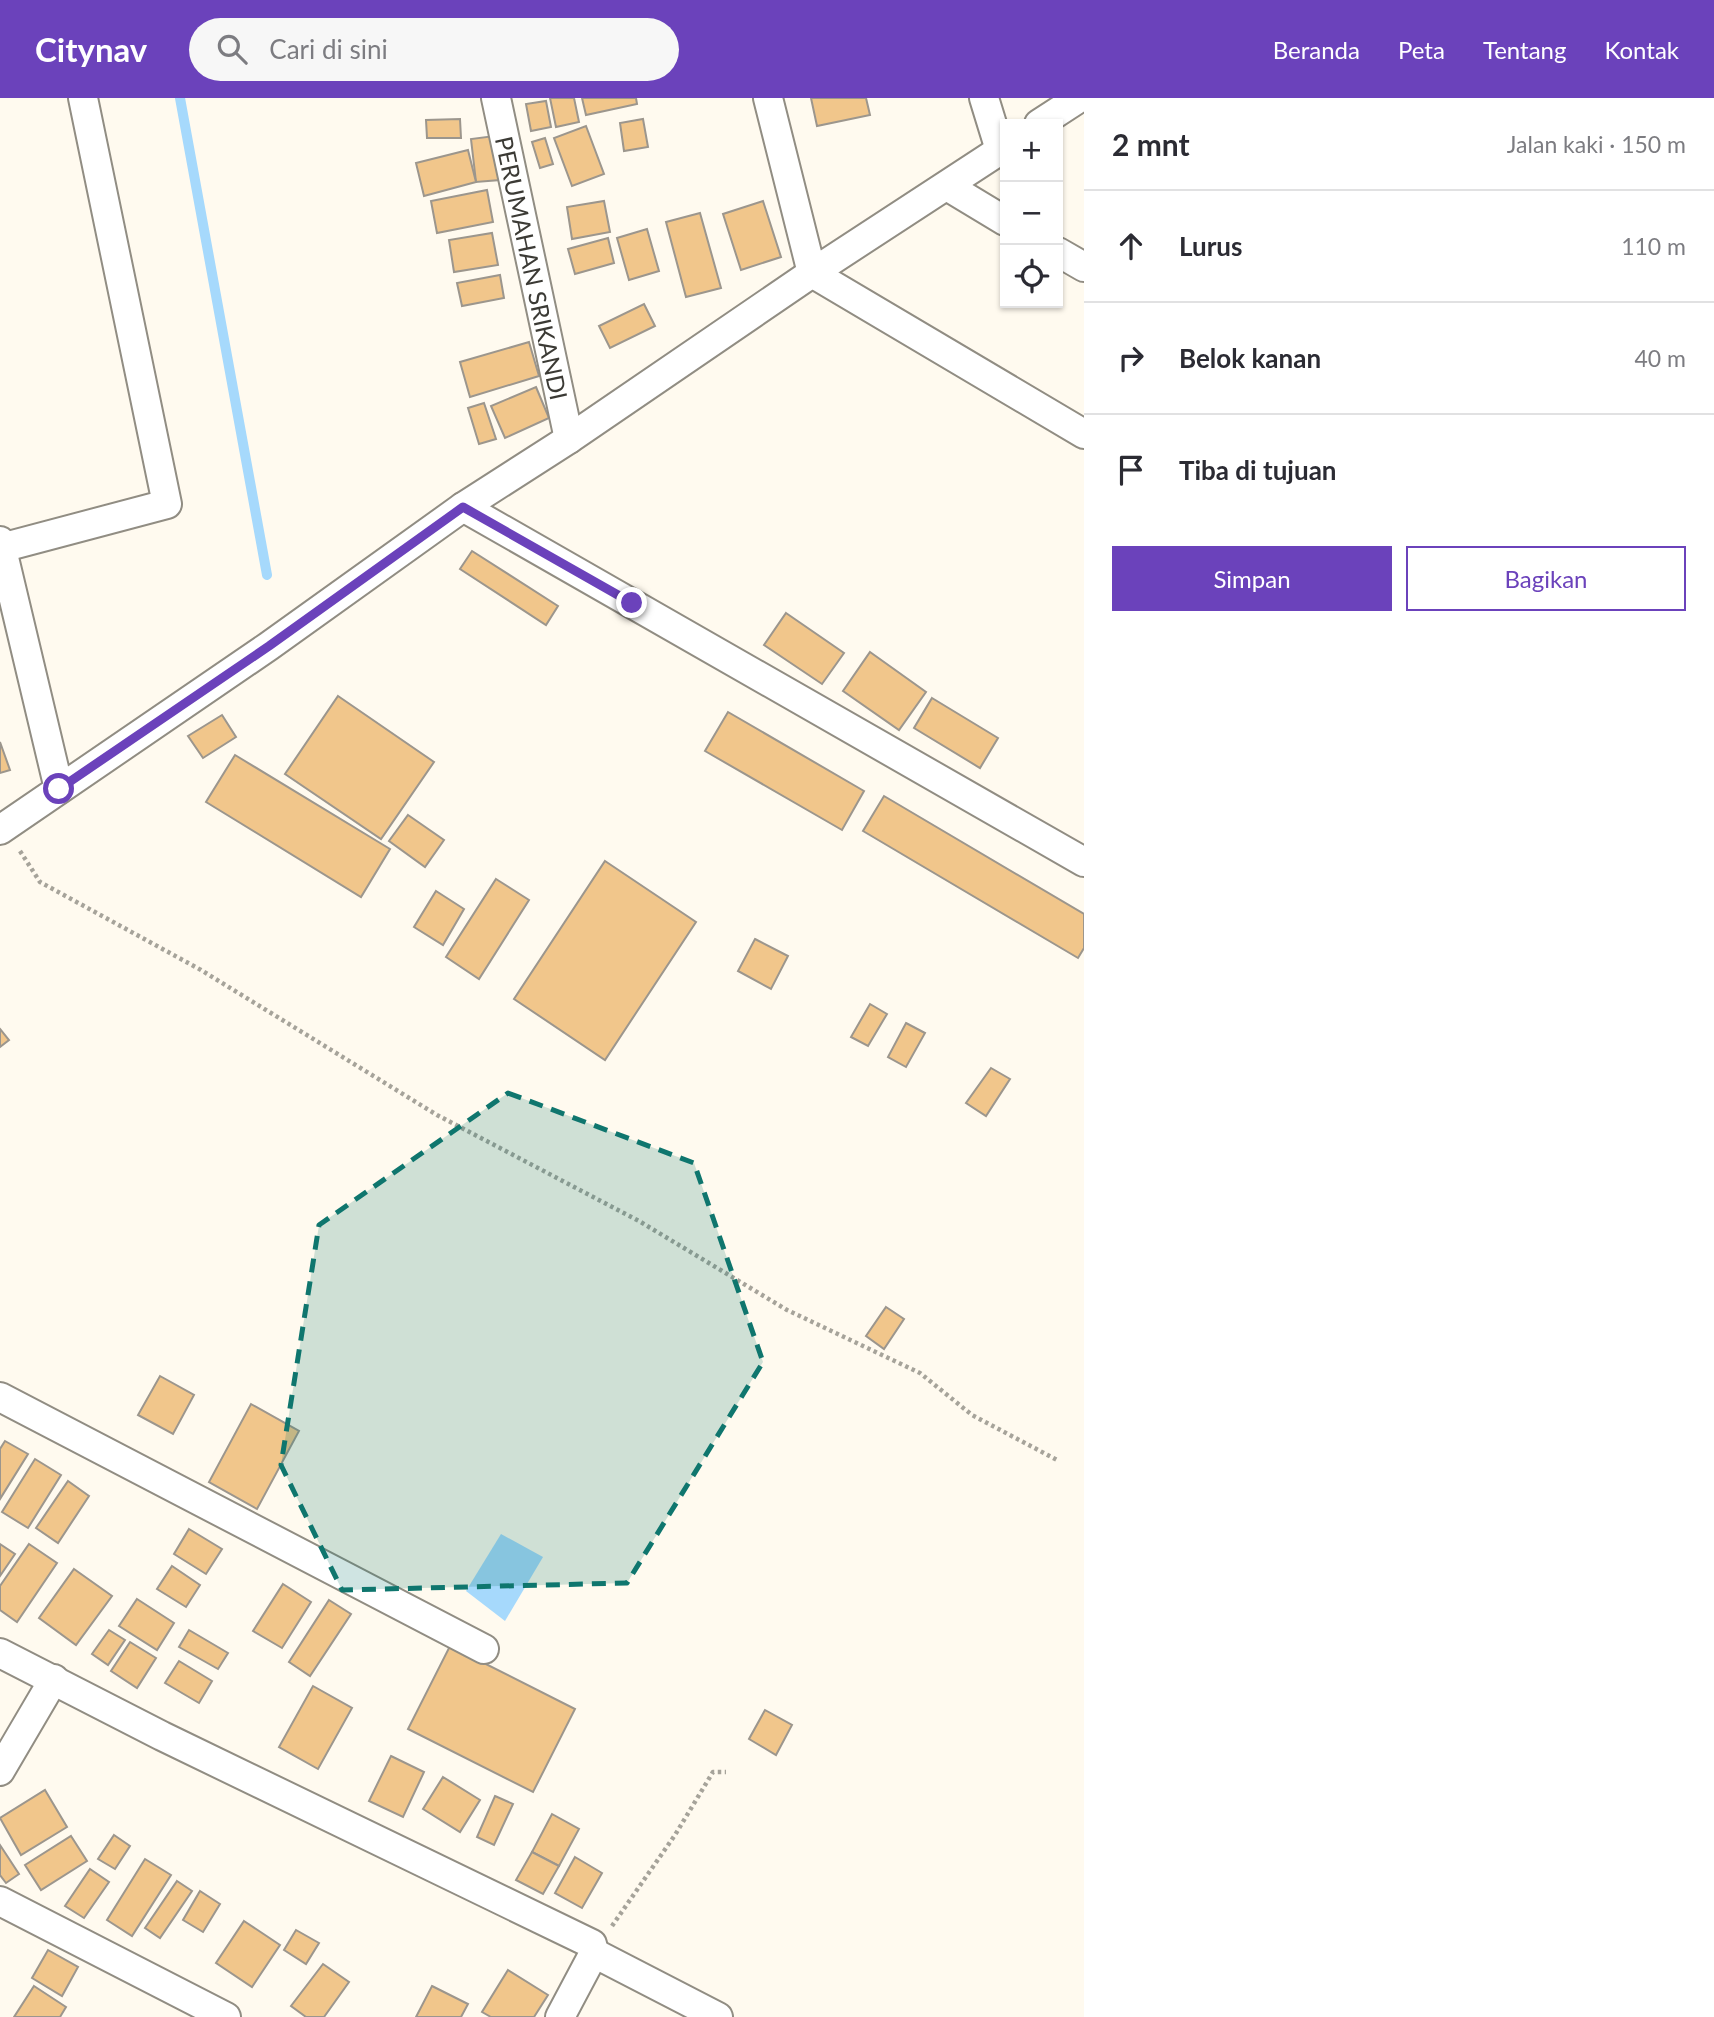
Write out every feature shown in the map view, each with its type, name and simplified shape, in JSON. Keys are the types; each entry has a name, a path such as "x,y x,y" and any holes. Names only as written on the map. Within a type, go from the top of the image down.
{"street":[{"path":"59,789 1,545 167,504 83,98"},
{"name":"PERUMAHAN SRIKANDI","path":"496,98 569,439"},
{"path":"768,98 812,273 1084,434"},
{"path":"984,98 1000,142"},
{"path":"1047,119 1079,98"},
{"path":"2,828 269,646 463,507 569,439 812,273 1000,149"},
{"path":"947,186 1000,218"},
{"path":"1063,255 1084,267"},
{"path":"463,507 1084,862"},
{"path":"0,1397 484,1649"},
{"path":"0,1653 162,1736 594,1945 594,1953 560,2017"},
{"path":"0,1771 54,1679"},
{"path":"0,1901 226,2017"},
{"path":"594,1953 718,2017"}],"path":[{"path":"2,828 40,882 201,970 437,1115 639,1221 788,1310 920,1373 972,1415 1059,1461"},
{"path":"594,1953 675,1835 713,1772 726,1772"}],"highlighted area":[{"path":"508,1093 694,1163 763,1362 627,1583 342,1590 281,1465 319,1225"}],"water":[{"path":"501,1534 543,1557 505,1621 466,1591"}],"building":[{"path":"550,98 574,98 579,122 556,127"},
{"path":"582,98 636,98 637,104 586,115"},
{"path":"811,98 866,98 870,115 817,126"},
{"path":"546,101 551,127 531,131 526,104"},
{"path":"460,119 461,138 427,138 426,120"},
{"path":"643,119 648,147 624,151 620,123"},
{"path":"586,126 604,174 572,186 554,138"},
{"path":"494,136 500,180 476,182 471,139"},
{"path":"545,138 553,164 540,168 532,142"},
{"path":"468,150 476,182 424,196 416,163"},
{"path":"487,190 493,222 437,233 431,201"},
{"path":"604,201 610,232 572,239 567,207"},
{"path":"763,201 781,257 741,270 723,214"},
{"path":"700,213 721,288 686,297 666,222"},
{"path":"647,229 659,271 629,280 617,238"},
{"path":"492,233 498,265 454,272 449,240"},
{"path":"608,238 614,263 575,274 568,249"},
{"path":"500,275 504,298 462,306 457,283"},
{"path":"644,304 655,326 610,348 599,326"},
{"path":"529,342 539,376 470,397 460,362"},
{"path":"536,387 549,418 505,438 491,406"},
{"path":"484,403 496,439 479,444 468,408"},
{"path":"472,551 558,606 546,625 460,569"},
{"path":"786,613 844,653 822,684 764,645"},
{"path":"870,652 926,692 899,730 843,691"},
{"path":"338,696 434,762 381,839 285,774"},
{"path":"932,698 998,738 980,768 914,728"},
{"path":"728,712 864,791 842,830 705,751"},
{"path":"222,715 236,737 203,758 188,736"},
{"path":"0,742 10,770 0,773"},
{"path":"235,755 390,849 361,897 206,802"},
{"path":"884,796 1084,914 1084,948 1078,958 863,831"},
{"path":"408,815 444,840 425,867 389,841"},
{"path":"605,861 696,922 605,1060 514,999"},
{"path":"496,879 529,900 479,979 446,957"},
{"path":"436,891 464,909 443,945 414,927"},
{"path":"755,939 788,956 771,989 738,971"},
{"path":"870,1004 887,1014 868,1046 851,1037"},
{"path":"906,1023 925,1033 906,1067 888,1057"},
{"path":"0,1029 9,1040 0,1047"},
{"path":"991,1068 1010,1079 986,1116 966,1103"},
{"path":"886,1307 904,1319 884,1349 866,1336"},
{"path":"160,1376 194,1395 173,1434 138,1415"},
{"path":"251,1404 299,1431 257,1509 209,1482"},
{"path":"5,1441 28,1454 0,1499 0,1449"},
{"path":"35,1459 61,1475 28,1528 2,1512"},
{"path":"68,1481 89,1496 58,1543 36,1528"},
{"path":"189,1529 222,1549 206,1574 174,1554"},
{"path":"0,1544 15,1554 0,1576"},
{"path":"29,1544 57,1563 17,1622 0,1610 0,1586"},
{"path":"172,1566 200,1585 186,1607 157,1589"},
{"path":"74,1569 112,1596 76,1645 39,1618"},
{"path":"283,1584 311,1602 282,1648 253,1631"},
{"path":"137,1599 174,1623 157,1650 119,1626"},
{"path":"329,1600 351,1614 310,1676 289,1662"},
{"path":"109,1630 125,1640 108,1665 92,1654"},
{"path":"189,1630 228,1653 218,1669 179,1647"},
{"path":"130,1642 156,1658 137,1688 111,1671"},
{"path":"450,1646 575,1709 533,1792 408,1729"},
{"path":"179,1661 212,1681 199,1703 165,1683"},
{"path":"313,1686 352,1708 318,1769 279,1747"},
{"path":"765,1710 792,1725 776,1755 749,1739"},
{"path":"391,1756 424,1772 403,1817 369,1801"},
{"path":"443,1777 480,1800 460,1832 423,1809"},
{"path":"45,1790 67,1827 21,1855 0,1818"},
{"path":"495,1796 513,1804 494,1845 477,1837"},
{"path":"552,1814 579,1829 559,1866 532,1852"},
{"path":"114,1835 130,1846 115,1869 98,1859"},
{"path":"71,1836 87,1861 41,1890 25,1865"},
{"path":"0,1845 19,1874 6,1883 0,1875"},
{"path":"532,1852 559,1866 543,1894 516,1880"},
{"path":"575,1857 602,1873 582,1908 555,1893"},
{"path":"145,1859 171,1875 132,1936 107,1920"},
{"path":"90,1869 109,1882 84,1918 65,1906"},
{"path":"177,1881 192,1891 160,1938 145,1928"},
{"path":"200,1891 220,1904 203,1932 183,1920"},
{"path":"244,1921 280,1945 252,1987 216,1963"},
{"path":"296,1930 319,1943 306,1964 284,1950"},
{"path":"48,1950 78,1967 62,1996 32,1978"},
{"path":"323,1964 349,1982 324,2017 306,2017 291,2006"},
{"path":"508,1970 548,1995 534,2017 491,2017 482,2012"},
{"path":"34,1986 66,2007 60,2017 14,2017"},
{"path":"432,1986 468,2004 461,2017 416,2017"}],"waterway":[{"path":"180,98 267,575"}],"route":[{"path":"59,789 269,646 463,507 632,603"}]}
